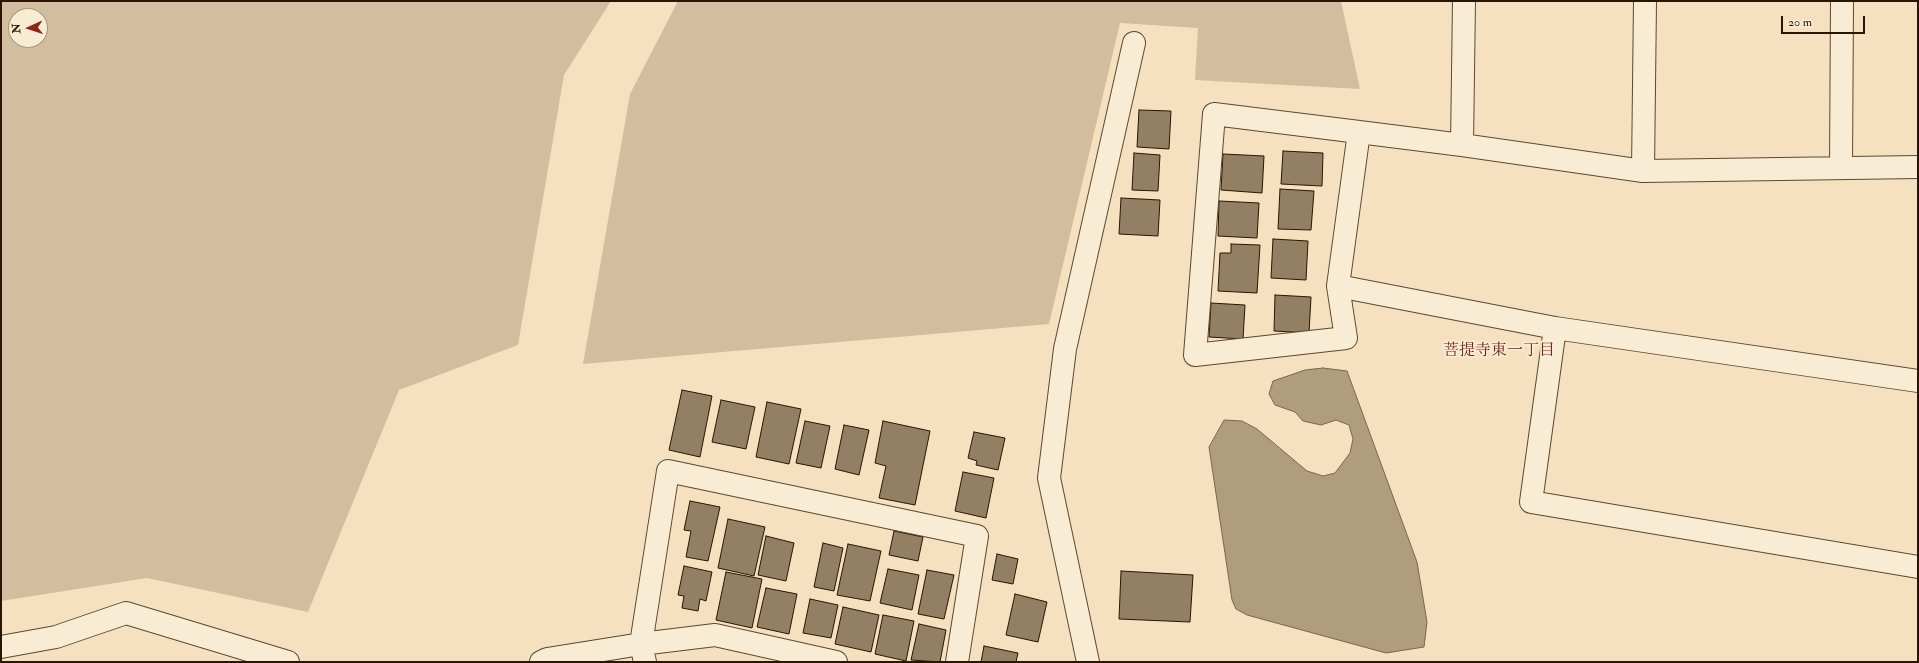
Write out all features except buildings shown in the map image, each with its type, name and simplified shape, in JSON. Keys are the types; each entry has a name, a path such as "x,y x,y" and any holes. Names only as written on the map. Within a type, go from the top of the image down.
{"street":[{"path":"1462,146 1464,1"},
{"path":"1643,171 1645,1"},
{"path":"1841,168 1842,1"},
{"path":"1088,662 1049,478 1065,349 1134,43"},
{"path":"1359,132 1338,286 1346,338 1195,355 1214,114 1359,132 1643,171 1918,167"},
{"path":"1338,286 1555,328 1918,381"},
{"path":"1555,328 1531,502 1918,567"},
{"path":"643,653 668,471 977,536 957,662"},
{"path":"1,647 56,637 126,613 288,662"},
{"path":"541,662 547,659 643,653 715,635 836,662"}],"shaded area":[{"path":"1,1 611,1 564,75 518,345 399,390 308,612 147,578 1,601"},
{"path":"678,1 1341,1 1360,89 1195,80 1198,28 1120,23 1049,324 583,364 630,94"},
{"path":"1323,368 1347,371 1417,562 1427,622 1424,647 1386,653 1247,615 1236,609 1232,600 1209,447 1224,420 1242,421 1257,429 1307,471 1323,476 1335,473 1350,453 1353,439 1349,425 1336,420 1321,425 1303,421 1295,412 1275,405 1269,394 1273,381 1305,370"}],"district":[{"name":"菩提寺東一丁目","path":"1499,352"}]}
